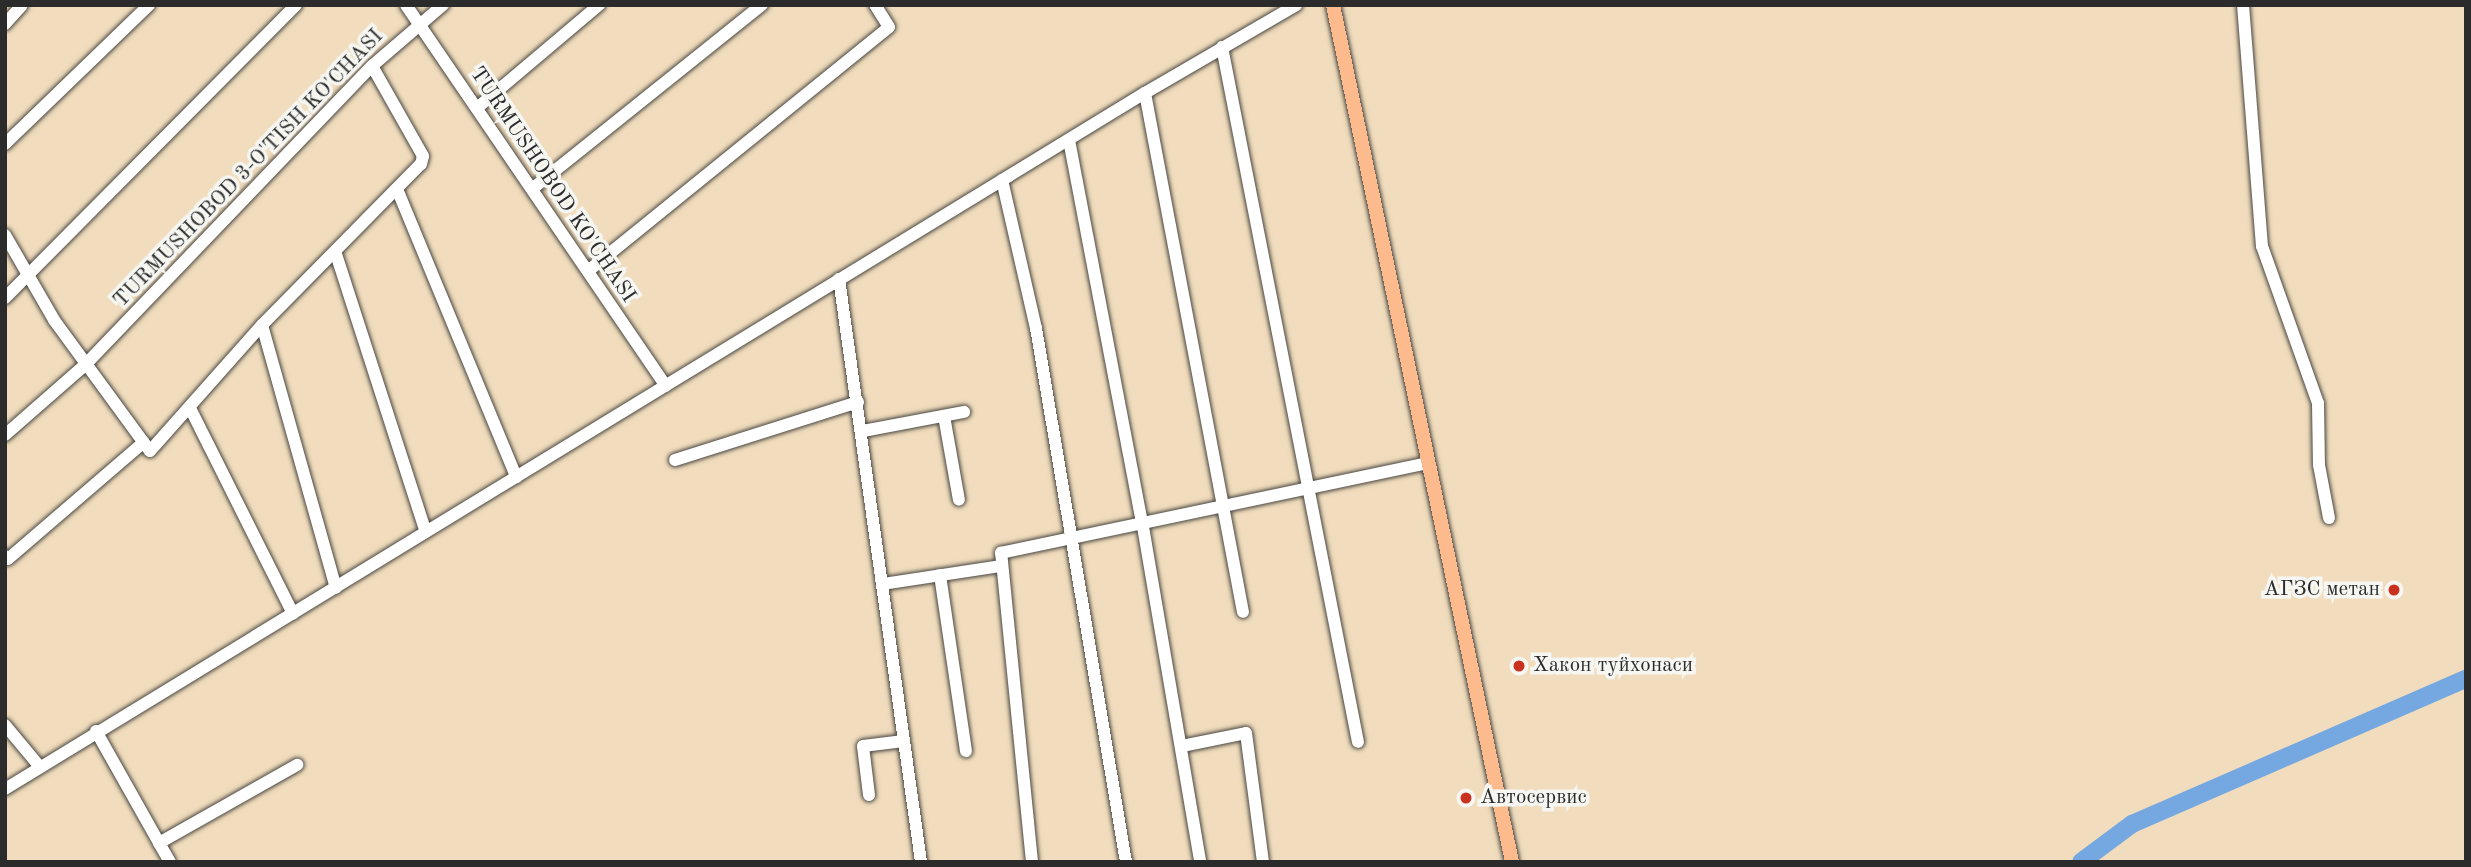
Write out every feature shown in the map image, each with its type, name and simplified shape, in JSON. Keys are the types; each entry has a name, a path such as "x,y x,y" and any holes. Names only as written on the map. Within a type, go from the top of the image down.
{"main road":[{"path":"1333,5 1512,862"}],"street":[{"path":"5,24 22,5"},
{"path":"5,144 149,5"},
{"path":"5,298 29,277 296,5"},
{"name":"TURMUSHOBOD KO'CHASI","path":"406,5 666,386"},
{"name":"TURMUSHOBOD 3-O'TISH KO'CHASI","path":"5,435 86,364 372,66 443,5"},
{"path":"477,108 599,5"},
{"path":"532,189 762,5"},
{"path":"588,271 889,27 875,5"},
{"path":"5,789 1145,93 1296,5"},
{"path":"2243,5 2262,246 2318,403 2319,465 2329,518"},
{"path":"1223,47 1358,742"},
{"path":"5,235 86,364 150,451 262,325 336,254 397,189 423,156 372,66"},
{"path":"1145,93 1244,612"},
{"path":"1069,140 1142,521 1200,862"},
{"path":"1002,180 1036,328 1126,862"},
{"path":"397,189 516,477"},
{"path":"336,254 426,532"},
{"path":"839,279 863,430 921,862"},
{"path":"262,325 336,588"},
{"path":"675,460 858,402"},
{"path":"190,408 293,614"},
{"path":"863,430 964,412"},
{"path":"944,416 959,500"},
{"path":"5,556 8,559 144,442"},
{"path":"1032,862 1015,664 1001,553 1007,548 1223,504 1308,490 1429,463"},
{"path":"883,584 1001,566"},
{"path":"940,575 966,751"},
{"path":"5,724 40,767"},
{"path":"96,732 170,862"},
{"path":"1182,746 1246,733 1263,862"},
{"path":"869,795 863,746 904,741"},
{"path":"159,843 297,765"}],"waterway":[{"path":"2081,862 2132,824 2466,679"}],"place":[{"name":"АГЗС метан","path":"2394,590"},
{"name":"Хакон туйхонаси","path":"1519,666"},
{"name":"Автосервис","path":"1466,798"}]}
